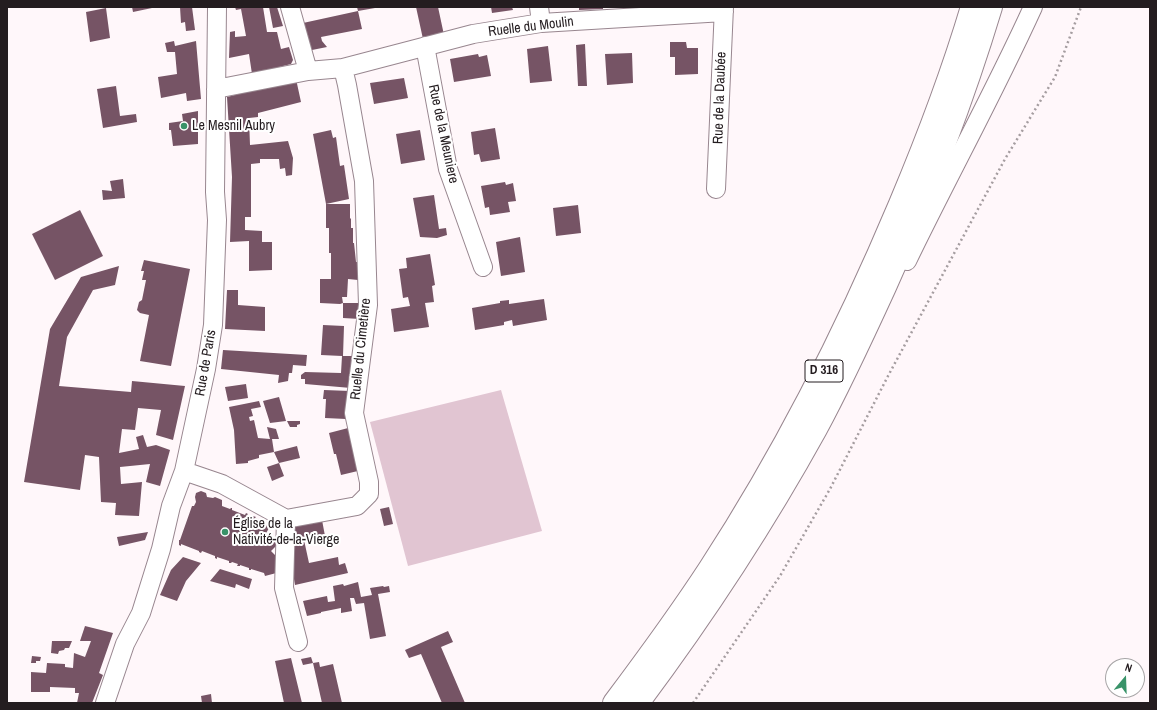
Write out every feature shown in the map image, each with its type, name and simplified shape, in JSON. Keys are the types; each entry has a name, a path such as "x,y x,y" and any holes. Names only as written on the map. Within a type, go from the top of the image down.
{"main road":[{"name":"D 316","path":"614,703 644,663 710,567 756,493 816,387 870,274 912,174 950,74 972,7"},
{"name":"D 316","path":"638,703 700,618 727,578 829,404 862,338 922,202 962,96 991,7"}],"street":[{"name":"Rue de Paris","path":"105,703 125,644 141,613 161,549 171,506 184,471 206,369 213,325 217,220 215,192 217,7"},
{"path":"290,7 308,71"},
{"path":"829,404 890,298 958,157 1004,70 1033,7"},
{"name":"Ruelle du Moulin","path":"216,89 308,71 343,68 540,15 724,9"},
{"name":"Rue de la Daubée","path":"716,189 724,9"},
{"name":"Rue de la Meuniere","path":"425,46 448,169 483,267"},
{"name":"Ruelle du Cimetière","path":"286,519 357,506 369,494 369,482 354,413 368,305 364,181 343,68"},
{"path":"184,471 222,484 286,519 284,588 298,642"}],"path":[{"path":"693,703 780,576 830,489 888,376 1005,159 1055,77 1081,7"}],"shaded area":[{"path":"501,390 542,531 408,566 370,422"}],"building":[{"path":"132,7 151,7 152,8 133,12"},
{"path":"180,7 192,7 195,30 186,31 185,22 181,23"},
{"path":"235,7 263,7 267,32 277,32 281,49 289,47 293,60 291,64 252,74 249,54 229,58 230,32 235,31 235,37 246,36 241,9 236,10"},
{"path":"269,7 277,7 283,26 273,28"},
{"path":"357,7 375,7 375,8 358,11"},
{"path":"416,7 438,7 444,35 423,39"},
{"path":"491,7 512,7 513,10 492,13"},
{"path":"579,7 603,7 603,9 579,10"},
{"path":"106,8 110,38 90,42 86,12"},
{"path":"358,11 362,29 321,37 322,41 327,47 312,50 309,45 303,23"},
{"path":"174,41 175,46 196,41 201,99 187,101 186,93 161,98 158,77 177,74 175,52 167,52 165,43"},
{"path":"670,42 686,42 687,48 698,48 698,74 675,75 675,57 670,57"},
{"path":"585,44 587,86 578,86 576,45"},
{"path":"548,46 552,81 530,83 527,49"},
{"path":"632,53 633,83 607,85 605,54"},
{"path":"478,54 479,57 487,55 491,76 454,82 450,59"},
{"path":"404,78 408,98 374,104 370,83"},
{"path":"296,79 301,102 258,113 258,117 249,118 250,145 288,141 293,158 292,175 286,176 285,168 280,169 279,159 260,159 260,163 251,164 251,217 245,217 245,230 262,231 262,242 272,242 272,270 249,271 249,241 230,242 232,177 227,97"},
{"path":"116,86 120,116 136,114 137,122 103,128 97,89"},
{"name":"Le Mesnil Aubry","path":"198,111 198,144 173,146 169,123 183,121 182,114"},
{"path":"495,128 500,159 481,162 479,154 474,155 471,132"},
{"path":"331,130 333,138 336,137 340,166 344,165 349,199 326,204 313,134"},
{"path":"420,130 425,160 401,164 396,134"},
{"path":"123,179 125,198 103,200 102,190 112,191 110,181"},
{"path":"505,182 506,185 513,183 516,201 508,202 510,212 490,215 489,207 485,208 481,186"},
{"path":"434,195 439,229 446,228 447,235 437,238 420,237 413,198"},
{"path":"326,204 350,204 353,243 356,262 358,262 358,280 348,279 347,297 342,297 343,303 340,304 320,303 320,279 331,279 331,253 329,253 329,228 326,228"},
{"path":"578,205 581,233 556,236 553,208"},
{"path":"80,210 103,256 55,280 32,234"},
{"path":"520,237 525,272 501,276 496,242"},
{"path":"430,254 435,285 432,286 434,302 425,303 429,327 394,332 391,309 410,306 408,297 403,298 399,269 407,268 406,258"},
{"path":"144,260 190,269 171,366 140,361 149,315 140,313 137,310 139,302 142,300 146,280 142,280 144,271 141,271"},
{"path":"119,266 115,285 93,290 67,337 59,386 131,392 132,381 185,386 173,440 156,435 161,410 138,408 135,430 122,429 119,453 139,449 136,437 143,435 147,447 156,445 170,450 160,486 146,482 150,464 120,467 121,484 142,482 139,516 115,515 116,503 101,502 99,457 85,455 80,490 24,482 50,329 81,277"},
{"path":"227,290 238,290 238,305 265,307 265,331 225,329"},
{"path":"544,299 547,320 513,326 512,320 504,322 504,325 475,330 472,308 500,303 500,301 509,300 509,304"},
{"path":"343,303 362,303 360,319 343,318"},
{"path":"323,325 344,326 343,356 354,356 351,388 305,384 305,379 301,379 301,375 305,372 341,373 342,356 321,355"},
{"path":"223,350 307,355 306,366 293,365 292,373 289,373 288,381 278,383 279,375 221,369"},
{"path":"246,384 248,398 228,401 225,387"},
{"path":"324,390 350,391 347,400 346,419 325,418 326,399 323,399"},
{"path":"279,397 286,421 270,423 263,401"},
{"path":"259,401 261,407 251,409 253,416 249,417 250,421 254,420 258,438 270,439 267,427 276,429 279,439 272,439 274,452 259,455 259,458 248,461 248,463 236,464 234,430 229,407"},
{"path":"287,421 300,421 300,424 297,425 297,427 290,427"},
{"path":"352,427 362,470 341,475 329,433"},
{"path":"297,446 300,458 279,463 274,452"},
{"path":"279,463 284,476 272,481 267,467"},
{"name":"Église de la Nativité-de-la-Vierge","path":"201,491 206,493 207,497 215,497 222,500 222,506 230,509 232,508 232,510 245,515 246,513 253,518 253,516 262,521 262,519 264,520 269,528 265,535 273,537 278,548 276,546 271,551 276,556 280,572 265,576 264,573 251,569 249,570 249,568 240,565 237,566 238,564 232,562 229,563 229,561 217,557 217,559 215,556 202,551 201,553 181,544 181,546 179,545 179,540 192,506 194,506 196,502 196,493"},
{"path":"389,507 393,524 384,526 380,509"},
{"path":"322,520 325,536 304,540 309,563 338,557 339,565 345,563 348,573 295,585 292,567 291,527"},
{"path":"148,532 145,540 119,546 117,537"},
{"path":"183,557 201,563 186,581 177,601 160,595 171,570"},
{"path":"220,569 252,579 249,589 236,584 235,588 210,581"},
{"path":"358,582 361,597 372,595 370,588 389,586 390,592 378,594 386,636 370,639 364,603 356,604 354,598 350,598 352,611 341,613 341,608 307,616 303,601 327,596 328,602 335,601 333,586 343,584 344,586"},
{"path":"85,626 113,633 99,673 103,675 92,703 77,703 79,693 75,693 75,688 50,687 50,692 31,692 31,672 46,673 47,663 65,664 65,667 73,668 74,653 85,657 91,641 80,641"},
{"path":"448,631 453,642 441,647 465,703 442,703 421,654 409,658 405,650"},
{"path":"52,641 72,641 69,648 59,651 58,654 51,653"},
{"path":"32,656 41,657 40,661 31,663"},
{"path":"311,657 313,663 303,665 301,659"},
{"path":"291,658 302,703 284,703 275,661"},
{"path":"319,662 320,667 333,664 342,703 322,703 313,663"},
{"path":"211,694 212,703 202,703 201,696"}],"place":[{"name":"Le Mesnil Aubry","path":"184,126"},
{"name":"Église de la Nativité-de-la-Vierge","path":"225,532"}]}
